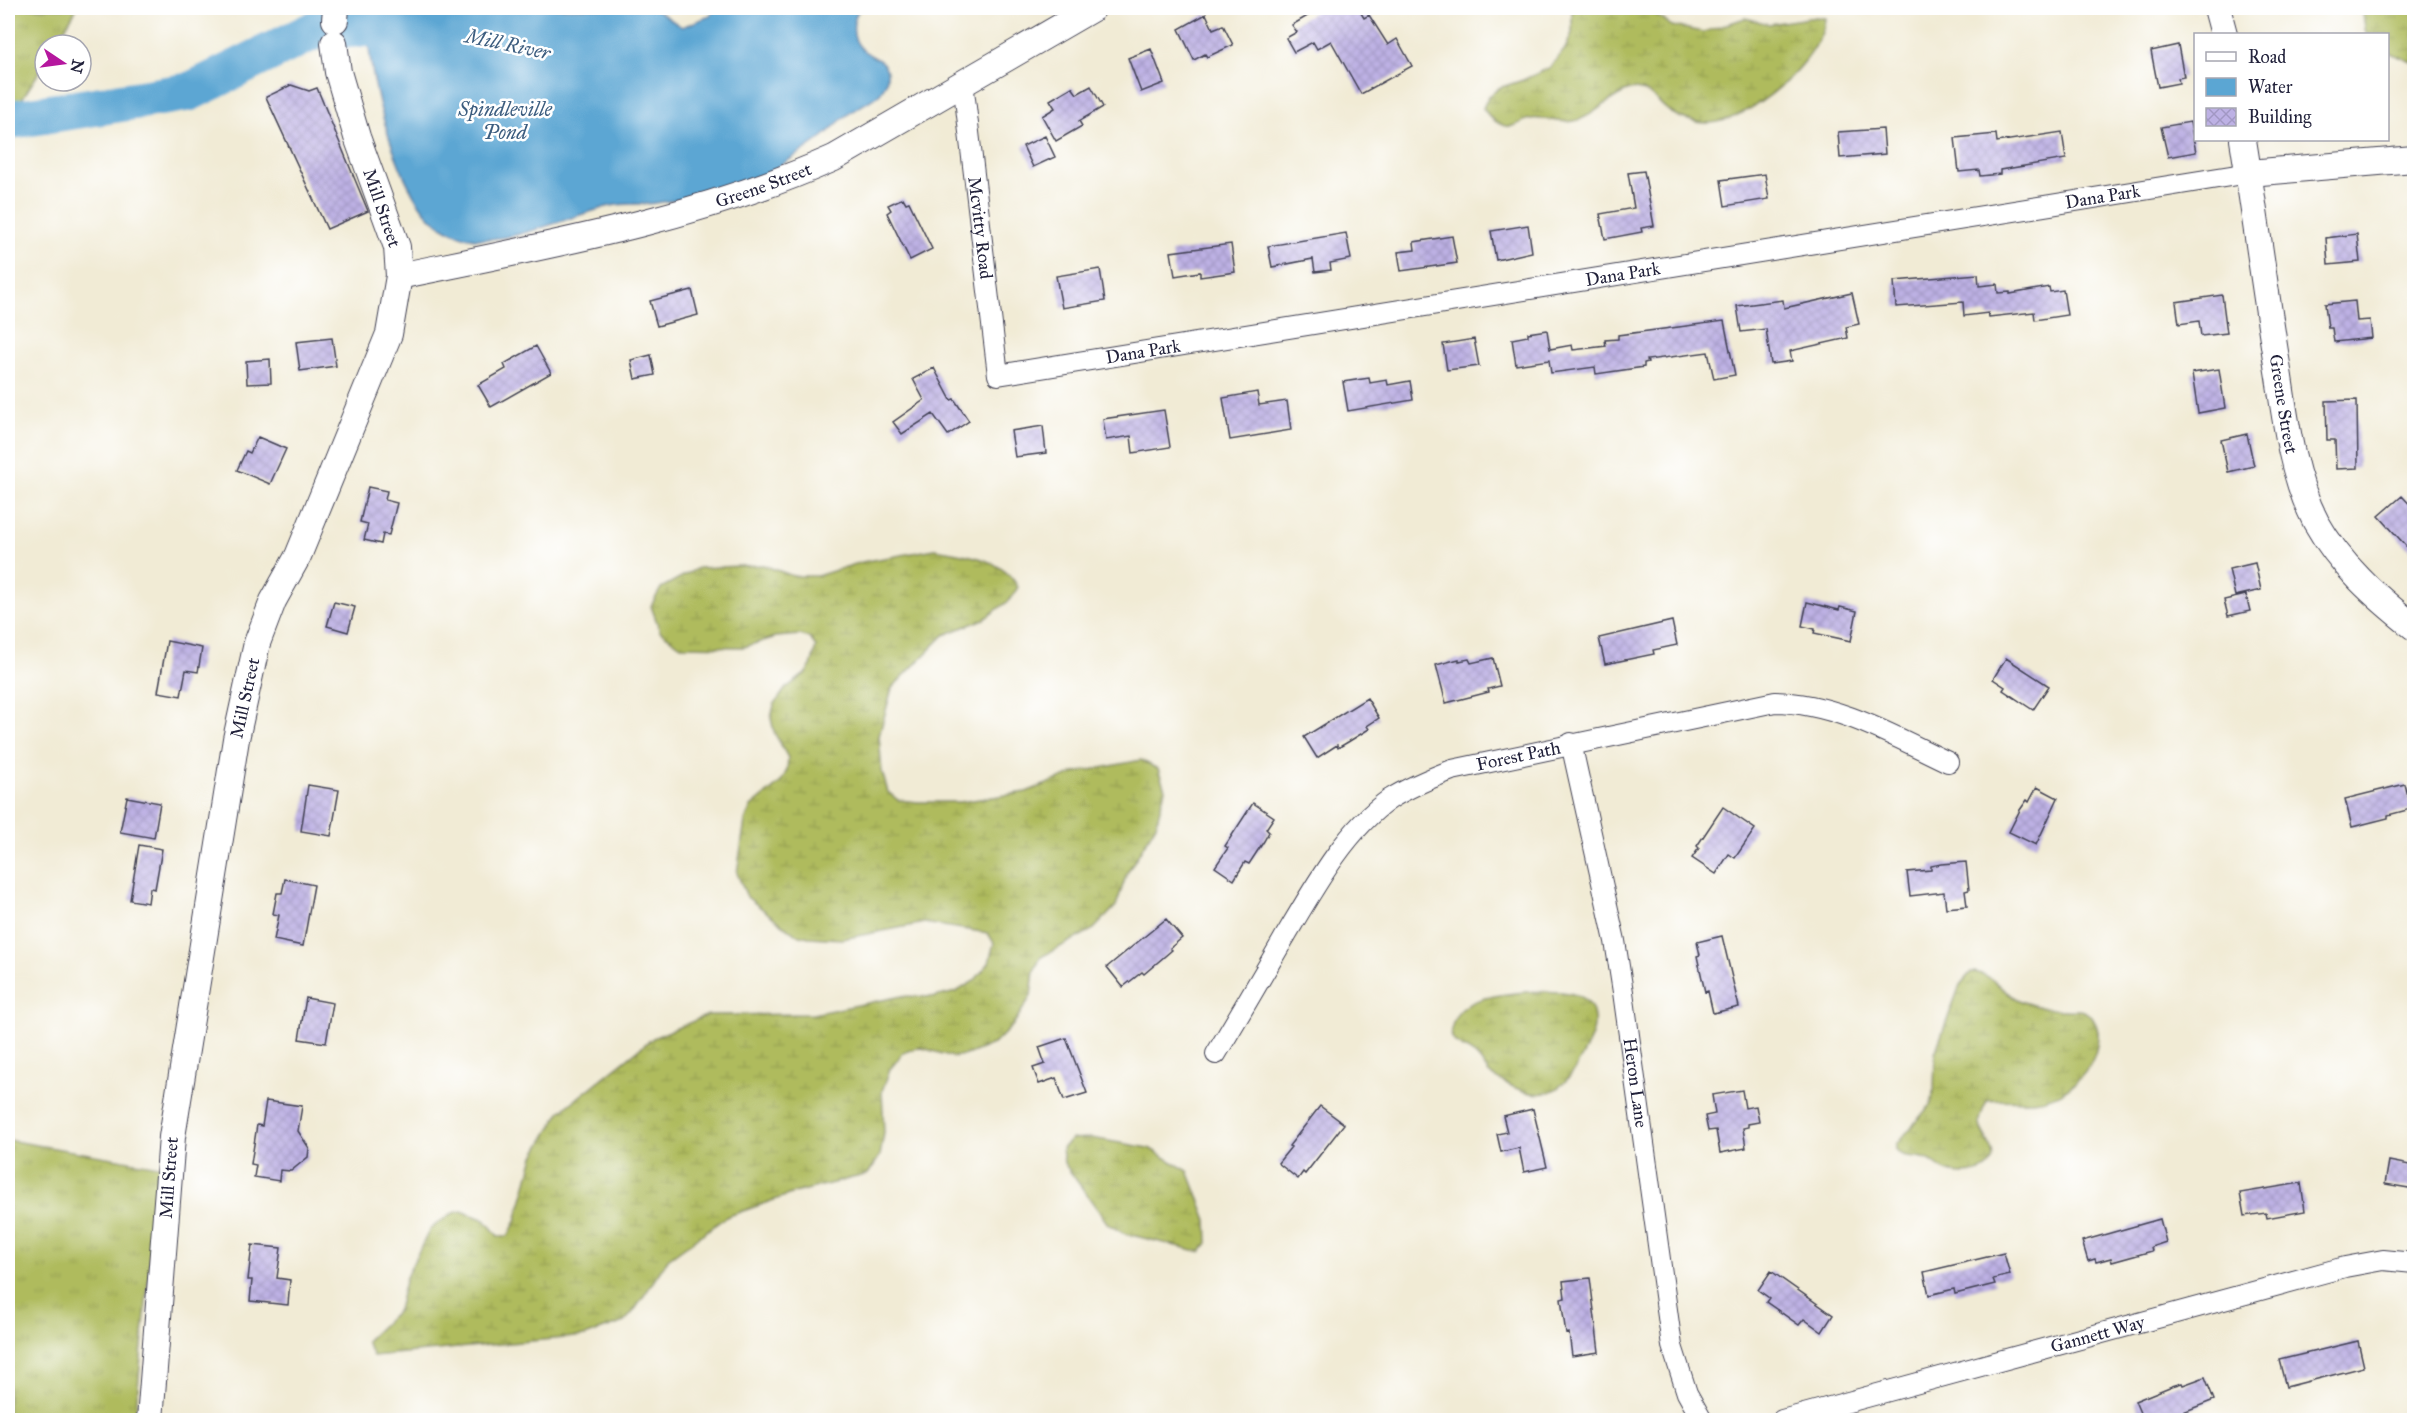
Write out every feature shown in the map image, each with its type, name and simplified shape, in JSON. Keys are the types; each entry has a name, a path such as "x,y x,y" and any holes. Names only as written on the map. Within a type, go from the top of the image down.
{"street":[{"name":"Greene Street","path":"399,276 596,234 746,192 797,174 834,158 1093,8"},
{"path":"2217,8 2224,33"},
{"name":"Mill Street","path":"150,1420 172,1137 236,739 257,643 273,601 298,556 389,334 399,276 398,247 357,137 338,72 335,24"},
{"name":"Mcvitty Road","path":"963,82 998,375"},
{"name":"Greene Street","path":"2243,141 2288,436 2302,486 2316,520 2333,548 2374,595 2415,627"},
{"path":"2249,173 2415,159"},
{"name":"Dana Park","path":"998,375 2249,173"},
{"name":"Forest Path","path":"1216,1054 1310,895 1343,847 1367,819 1390,799 1424,781 1452,770 1571,743 1775,702 1812,705 1868,724 1948,762"},
{"name":"Heron Lane","path":"1571,743 1622,982 1672,1346 1687,1393 1702,1420"},
{"name":"Gannett Way","path":"1782,1420 2345,1267 2383,1260 2415,1263"}],"green space":[{"path":"8,8 77,8 62,33 33,33 33,82 8,121"},
{"path":"1572,8 1646,8 1672,26 1704,32 1745,18 1769,24 1816,17 1825,18 1821,34 1812,52 1798,70 1781,87 1761,101 1723,121 1706,123 1684,119 1667,110 1648,93 1637,89 1623,93 1574,121 1563,122 1534,118 1508,126 1495,121 1483,108 1488,97 1499,88 1549,68 1565,49 1572,33"},
{"path":"2362,8 2414,8 2414,63 2389,52 2389,33 2366,33"},
{"path":"935,549 971,556 993,564 1011,577 1018,587 1010,600 984,619 944,635 892,688 879,736 882,772 888,792 898,800 960,802 1026,792 1075,773 1141,760 1158,769 1165,789 1156,825 1127,873 1116,906 1094,929 1041,957 1034,971 1031,996 1013,1025 995,1043 969,1054 953,1057 919,1047 903,1053 890,1069 882,1091 884,1133 880,1156 868,1174 794,1193 726,1217 668,1259 634,1311 624,1322 585,1336 373,1356 366,1341 398,1310 406,1277 430,1229 453,1213 462,1211 485,1220 498,1236 508,1236 516,1221 534,1156 560,1112 653,1038 708,1015 813,1014 902,996 935,997 956,992 974,981 989,963 994,943 988,933 924,923 842,939 809,937 795,934 747,897 737,873 745,821 751,807 781,782 787,770 788,758 774,732 771,718 774,705 786,688 805,674 811,666 816,647 810,638 800,635 776,637 744,647 681,646 660,631 651,606 661,588 698,568 763,565 793,576 817,576 862,562"},
{"path":"1971,972 1991,979 2008,994 2026,1003 2049,1008 2084,1011 2095,1022 2098,1037 2091,1062 2084,1073 2065,1090 2041,1100 1987,1101 1980,1125 1992,1152 1992,1160 1984,1170 1960,1174 1944,1170 1927,1159 1900,1154 1896,1151 1896,1145 1931,1104 1934,1091 1935,1053 1960,985"},
{"path":"1555,991 1576,995 1591,1007 1594,1017 1594,1029 1590,1040 1573,1072 1558,1088 1540,1094 1518,1089 1496,1078 1488,1072 1476,1056 1456,1043 1452,1037 1453,1023 1457,1014 1464,1007 1483,998 1524,992"},
{"path":"1091,1138 1149,1148 1188,1171 1207,1220 1208,1243 1201,1252 1123,1233 1108,1224 1064,1163 1062,1148 1072,1139"},
{"path":"8,1140 159,1166 135,1420 8,1420"}],"water":[{"name":"Spindleville Pond","path":"368,8 654,8 682,27 710,16 715,8 860,8 854,23 855,40 862,49 883,63 887,71 887,79 877,96 847,115 826,134 791,159 753,180 718,191 680,199 650,204 611,206 538,229 499,238 465,237 433,220 419,203 394,151 384,120 370,57 367,30"}],"building":[{"path":"1321,8 1358,8 1364,18 1369,15 1388,45 1397,39 1412,66 1361,94 1331,41 1317,49 1313,42 1294,52 1286,38 1297,32 1292,25"},
{"path":"1206,14 1213,29 1223,25 1233,45 1207,57 1205,54 1194,60 1179,29"},
{"path":"2178,45 2184,77 2178,78 2179,83 2158,87 2151,51"},
{"path":"1151,49 1164,83 1141,92 1128,58"},
{"path":"291,85 309,91 317,88 368,211 327,229 266,97"},
{"path":"1091,86 1103,107 1079,121 1082,126 1056,141 1042,116 1055,108 1050,100 1072,87 1077,94"},
{"path":"2190,122 2196,152 2168,157 2161,127"},
{"path":"1883,129 1885,154 1840,158 1838,132"},
{"path":"2062,132 2066,159 2000,170 2000,174 1980,176 1979,170 1959,172 1955,138 1996,134 1997,142"},
{"path":"1045,136 1055,157 1033,167 1023,146"},
{"path":"1644,171 1654,226 1641,228 1642,232 1605,239 1600,214 1634,208 1628,173"},
{"path":"1765,174 1769,199 1725,206 1721,180"},
{"path":"903,198 906,203 909,202 932,249 910,260 887,213 891,210 888,205"},
{"path":"1528,225 1532,252 1496,260 1491,231"},
{"path":"1346,233 1351,259 1330,263 1331,270 1315,272 1313,259 1272,267 1268,246"},
{"path":"2357,234 2360,262 2328,265 2326,238"},
{"path":"1452,236 1457,263 1401,271 1398,252 1415,250 1414,242"},
{"path":"1231,244 1235,272 1200,277 1200,272 1175,276 1171,252"},
{"path":"1100,269 1105,301 1062,308 1056,276"},
{"path":"1978,274 1979,286 1997,284 1998,293 2010,292 2010,294 2049,287 2050,292 2063,290 2067,315 2035,320 2034,312 1989,317 1988,313 1964,316 1963,302 1896,307 1894,281"},
{"path":"692,290 698,315 657,326 650,301"},
{"path":"1852,293 1859,324 1846,327 1848,338 1790,351 1792,361 1771,364 1766,329 1741,332 1737,306 1783,300 1784,308"},
{"path":"2222,295 2227,333 2201,336 2199,321 2179,324 2176,302"},
{"path":"2355,301 2357,321 2370,320 2372,338 2334,342 2332,328 2328,328 2325,304"},
{"path":"1724,321 1735,375 1714,379 1708,352 1647,360 1644,367 1596,374 1595,367 1551,373 1549,360 1516,365 1512,339 1528,336 1528,333 1547,330 1550,349 1572,345 1573,350 1606,346 1605,340 1618,339 1618,335"},
{"path":"332,338 336,366 300,371 296,342"},
{"path":"1474,339 1479,366 1447,370 1443,344"},
{"path":"536,346 551,373 491,407 478,385 506,369 504,364"},
{"path":"651,355 655,375 635,379 631,360"},
{"path":"270,359 271,383 247,384 246,361"},
{"path":"934,368 951,400 954,399 969,421 948,435 933,414 902,434 893,422 924,400 913,379"},
{"path":"2219,369 2225,408 2198,413 2192,373"},
{"path":"1369,378 1370,383 1387,380 1388,385 1410,381 1413,400 1348,411 1343,382"},
{"path":"1257,392 1259,405 1287,401 1291,430 1230,440 1223,398"},
{"path":"2357,400 2358,468 2336,469 2335,440 2327,440 2326,401"},
{"path":"1164,410 1170,447 1133,453 1131,436 1106,440 1103,419"},
{"path":"1043,426 1046,453 1015,457 1011,431"},
{"path":"2247,434 2254,466 2228,472 2221,440"},
{"path":"258,437 286,449 270,484 237,470 246,451 250,453"},
{"path":"368,487 387,491 385,500 397,503 389,535 383,534 381,544 364,540 368,524 360,522"},
{"path":"2402,496 2415,510 2415,556 2379,516"},
{"path":"2255,563 2261,590 2235,596 2229,569"},
{"path":"2246,595 2250,611 2228,616 2224,600"},
{"path":"334,602 355,607 348,632 327,626"},
{"path":"1807,602 1839,610 1840,607 1857,611 1851,641 1814,633 1815,629 1802,626"},
{"path":"1672,621 1677,645 1653,650 1654,654 1605,664 1599,638"},
{"path":"167,641 202,648 198,672 186,670 181,696 158,692"},
{"path":"1493,658 1500,686 1488,689 1489,692 1446,703 1436,665 1459,659 1459,661 1469,659 1471,663"},
{"path":"2006,658 2049,686 2033,710 2003,690 2005,687 1993,679"},
{"path":"1367,698 1379,718 1367,726 1369,729 1317,758 1304,737"},
{"path":"2405,784 2411,809 2388,815 2388,818 2352,827 2345,799"},
{"path":"308,785 339,790 331,836 301,831"},
{"path":"2037,787 2058,798 2036,845 2009,832 2020,810 2027,800 2029,802"},
{"path":"127,797 160,803 154,838 120,832"},
{"path":"1253,803 1274,817 1266,829 1269,832 1264,841 1249,864 1245,862 1234,880 1215,867 1228,848 1225,846"},
{"path":"1723,807 1755,829 1735,858 1729,854 1716,874 1692,858 1699,848 1697,846"},
{"path":"139,845 162,849 155,889 150,888 148,903 130,900"},
{"path":"1966,862 1969,890 1965,891 1967,906 1946,908 1944,892 1910,896 1907,872 1931,870 1931,866 1941,864"},
{"path":"285,879 314,885 303,946 274,940 279,915 273,914 277,893 282,893"},
{"path":"1166,919 1182,938 1170,948 1172,950 1144,974 1142,972 1123,987 1107,967"},
{"path":"1722,936 1739,1007 1713,1013 1708,991 1705,992 1697,956 1700,955 1697,942"},
{"path":"306,998 333,1003 326,1043 299,1039"},
{"path":"1066,1038 1087,1093 1064,1100 1056,1078 1039,1084 1033,1068 1045,1064 1039,1047"},
{"path":"1742,1090 1745,1108 1756,1106 1759,1122 1748,1124 1748,1127 1743,1128 1746,1148 1720,1153 1716,1130 1708,1131 1705,1116 1715,1114 1712,1095"},
{"path":"266,1101 302,1106 298,1131 309,1148 308,1157 291,1171 280,1170 279,1181 254,1177 256,1165 251,1164 257,1125 262,1126"},
{"path":"1320,1106 1344,1124 1305,1174 1303,1172 1298,1179 1278,1163"},
{"path":"1533,1109 1547,1167 1524,1172 1519,1148 1501,1152 1497,1134 1507,1132 1503,1116"},
{"path":"2389,1161 2415,1166 2415,1189 2385,1184"},
{"path":"2301,1183 2305,1211 2267,1218 2266,1213 2244,1216 2240,1193"},
{"path":"2160,1219 2166,1242 2151,1247 2152,1251 2112,1262 2111,1258 2096,1262 2095,1259 2088,1261 2082,1241"},
{"path":"252,1245 281,1248 277,1278 290,1280 288,1305 250,1301 252,1280 248,1280"},
{"path":"2004,1253 2010,1275 1993,1279 1995,1284 1955,1294 1954,1289 1929,1295 1924,1272"},
{"path":"1771,1271 1833,1315 1822,1332 1804,1319 1799,1325 1766,1302 1769,1298 1758,1290"},
{"path":"1590,1278 1599,1352 1572,1356 1561,1299 1565,1298 1563,1281"},
{"path":"2358,1341 2364,1367 2286,1387 2279,1360"},
{"path":"2205,1377 2214,1400 2163,1420 2143,1420 2135,1401 2172,1386 2182,1383 2183,1385"}],"waterway":[{"name":"Mill River","path":"8,120 189,92 315,30 418,25"}]}
